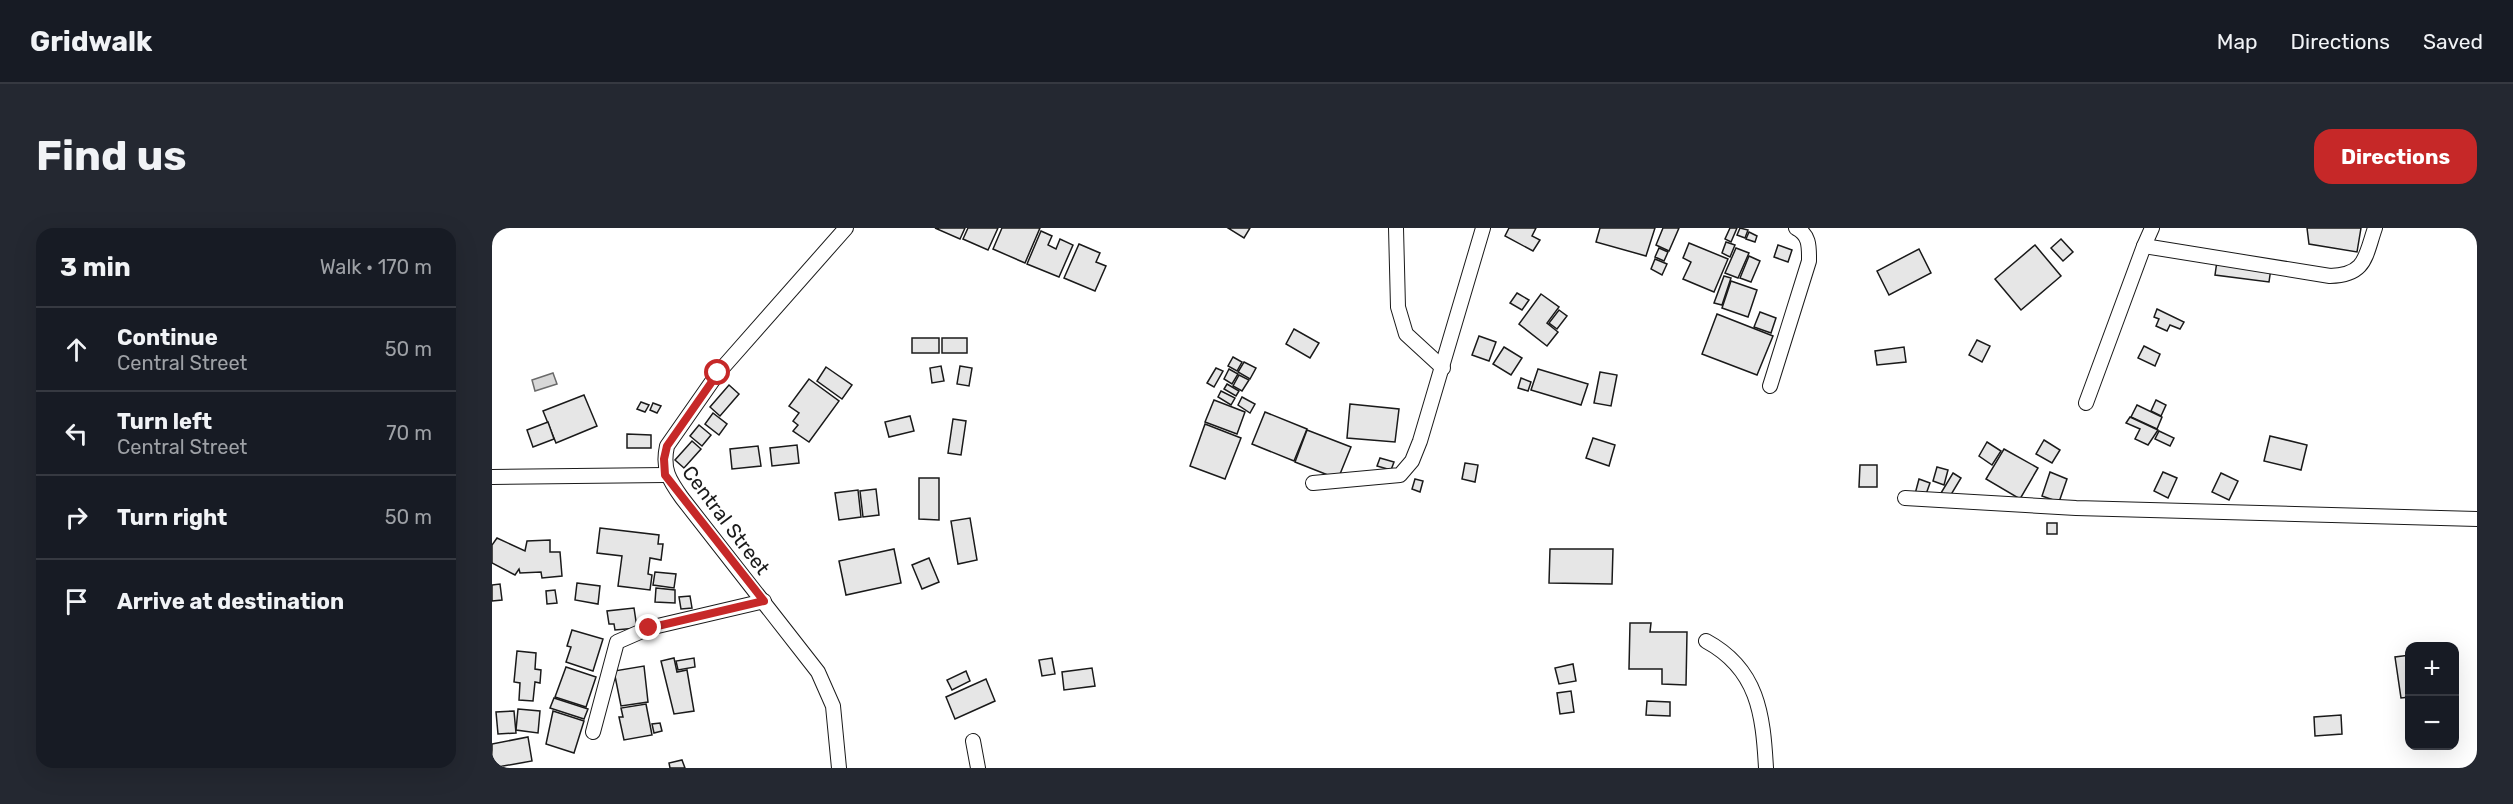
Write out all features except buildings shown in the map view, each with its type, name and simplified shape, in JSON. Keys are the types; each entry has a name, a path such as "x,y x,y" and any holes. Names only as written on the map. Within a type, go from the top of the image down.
{"street":[{"name":"Central Street","path":"839,768 833,706 818,672 665,475 664,459 667,446 718,373 846,228"},
{"path":"1396,228 1398,307 1406,334 1443,368"},
{"path":"1313,483 1400,475 1412,461 1443,368 1483,228"},
{"path":"1770,386 1809,261 1809,243 1804,232 1796,228"},
{"path":"2086,403 2152,228"},
{"path":"2144,246 2330,276 2346,276 2355,272 2362,264 2375,228"},
{"path":"492,477 665,475"},
{"path":"1905,498 2099,509 2477,519"},
{"path":"593,732 617,642 649,628 764,601"},
{"path":"1706,642 1725,653 1747,678 1757,700 1766,768"},
{"path":"973,741 978,768"}],"shaded area":[{"path":"553,373 557,384 535,391 532,380"}],"route":[{"path":"649,628 764,601 665,475 664,459 667,446 718,373"}]}
